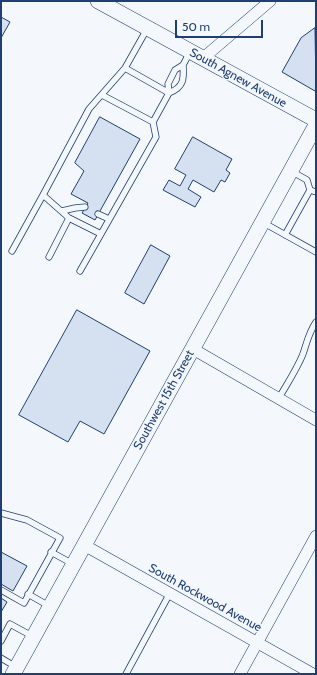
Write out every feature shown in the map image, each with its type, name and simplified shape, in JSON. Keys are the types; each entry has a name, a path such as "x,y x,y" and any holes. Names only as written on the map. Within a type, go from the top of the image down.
{"main road":[{"name":"South Agnew Avenue","path":"98,1 316,120"},
{"name":"Southwest 15th Street","path":"14,670 316,125"}],"street":[{"path":"196,55 270,1"},
{"path":"193,349 316,420"},
{"path":"240,674 316,536"},
{"name":"South Rockwood Avenue","path":"84,545 313,674"}],"lane":[{"path":"12,251 89,109 125,68 148,29"},
{"path":"170,93 168,84 175,70 196,55"},
{"path":"80,271 156,137 153,122 170,93 178,89 184,78 183,65"},
{"path":"125,68 170,93"},
{"path":"102,95 153,122"},
{"path":"285,235 313,191 307,180 291,171"},
{"path":"43,195 69,218 101,234"},
{"path":"62,211 85,207"},
{"path":"98,214 109,220"},
{"path":"49,257 69,218"},
{"path":"262,222 316,252"},
{"path":"279,398 297,366 310,331 316,322"},
{"path":"1,513 27,520 60,538 24,603 1,590"},
{"path":"51,552 73,564"},
{"path":"28,594 50,606"},
{"path":"126,674 170,594"},
{"path":"1,641 10,624 33,637"},
{"path":"1,658 14,670"}],"building":[{"path":"1,17 10,22 1,38"},
{"path":"315,28 315,91 282,72 301,38"},
{"path":"100,117 140,139 95,220 82,213 88,203 71,194 84,171 75,163"},
{"path":"193,137 232,159 226,170 230,173 225,182 221,180 214,192 193,180 188,189 201,197 195,207 163,190 169,180 180,186 186,175 175,169"},
{"path":"151,245 170,256 144,304 125,293"},
{"path":"77,310 150,351 104,434 80,421 68,442 19,415"},
{"path":"1,552 27,566 13,591 1,584"},
{"path":"1,598 7,602 1,612"}]}
